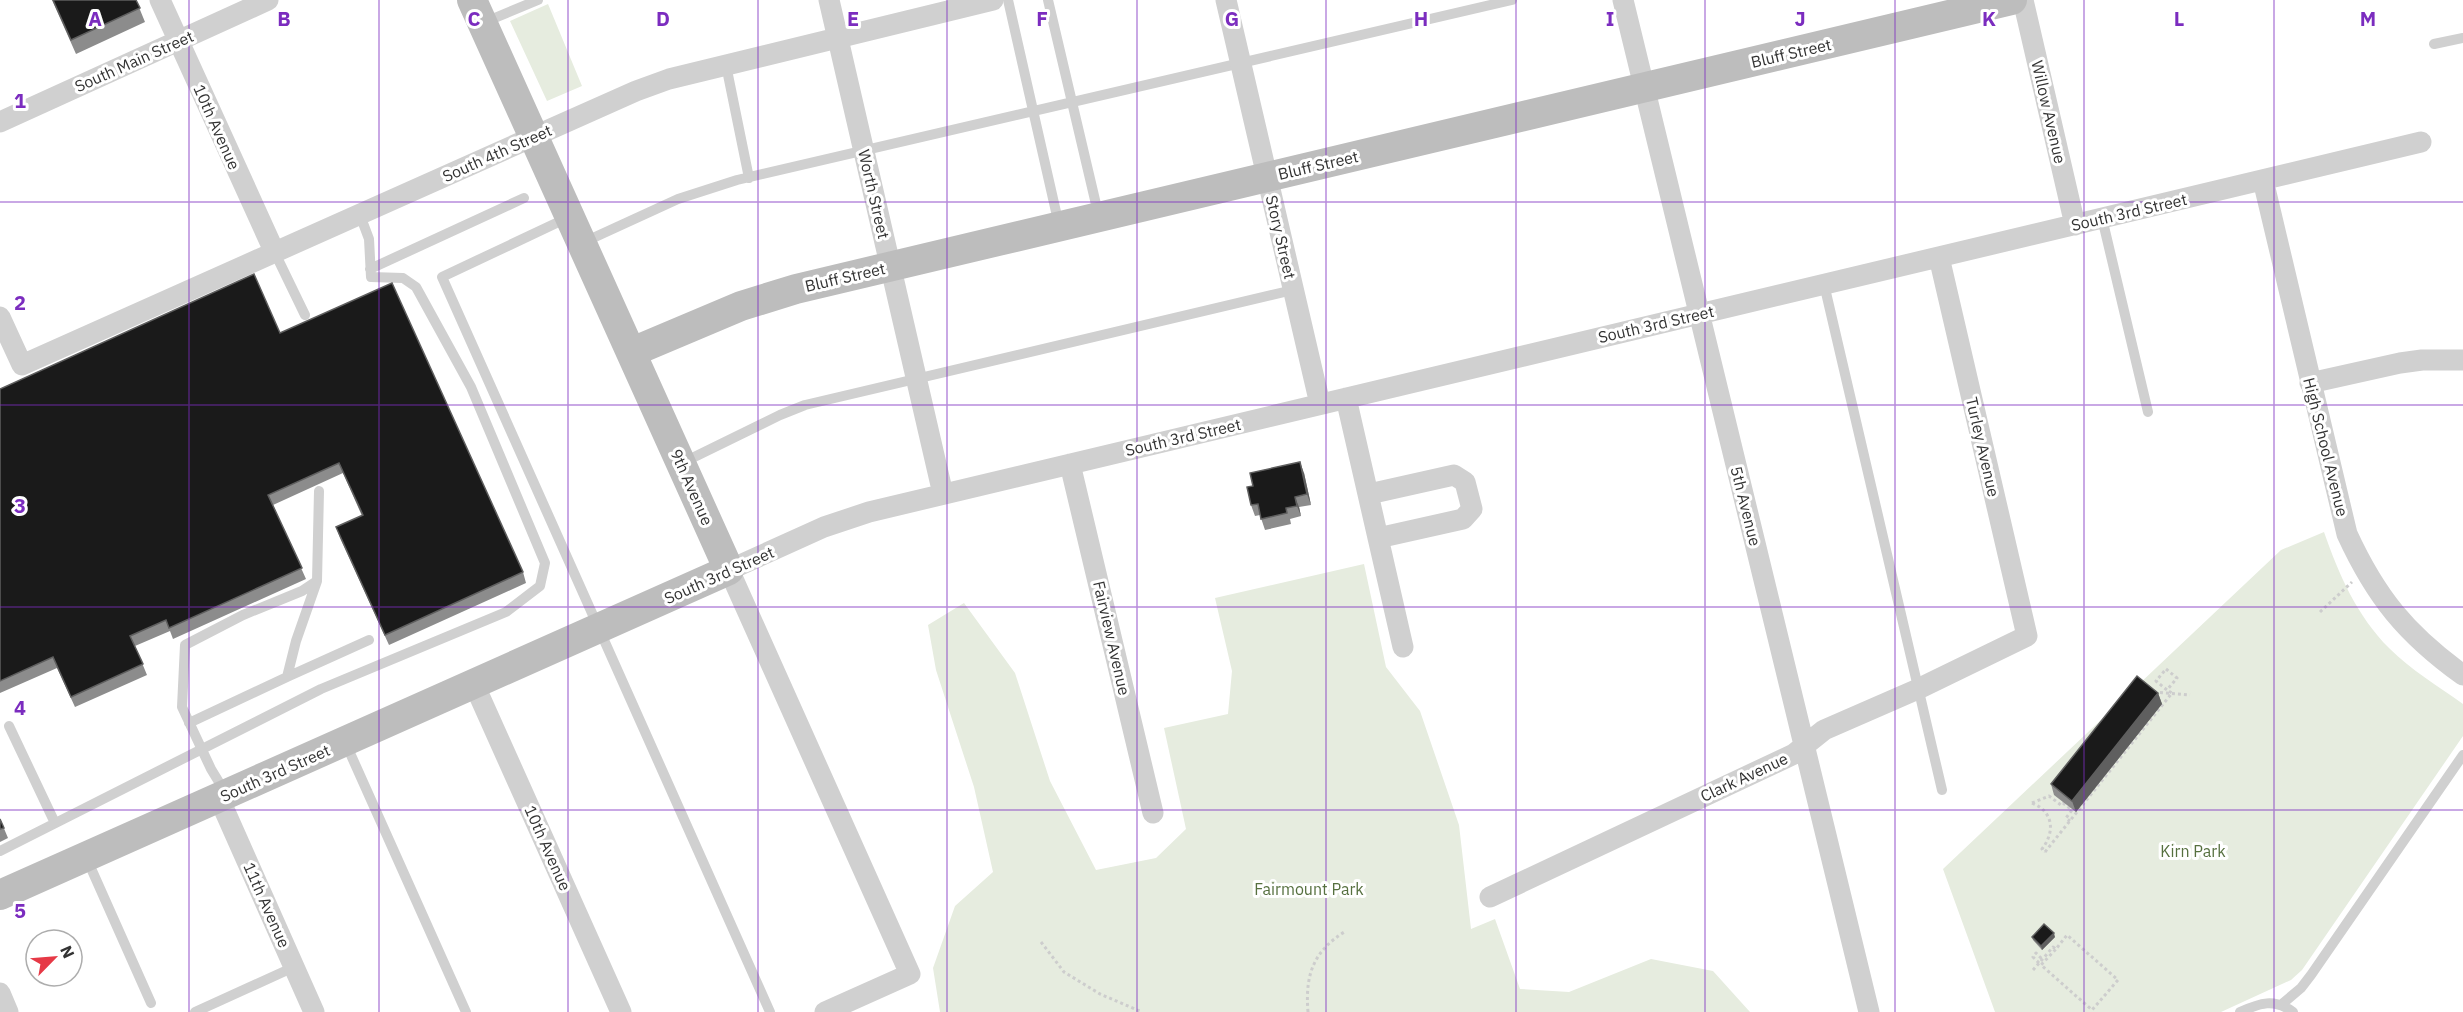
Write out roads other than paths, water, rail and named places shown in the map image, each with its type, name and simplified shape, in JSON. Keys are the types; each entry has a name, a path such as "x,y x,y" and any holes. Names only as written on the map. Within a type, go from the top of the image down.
{"main road":[{"name":"Bluff Street","path":"632,352 752,302 890,266 2012,0"},
{"name":"9th Avenue","path":"477,12 729,570"},
{"name":"South 3rd Street","path":"0,895 729,570"}],"street":[{"name":"10th Avenue","path":"160,0 275,253"},
{"name":"South Main Street","path":"0,122 266,0"},
{"name":"Worth Street","path":"829,0 943,494"},
{"name":"South 4th Street","path":"0,317 22,365 636,91 669,79 993,0"},
{"name":"Story Street","path":"1226,0 1320,404"},
{"name":"5th Avenue","path":"1623,0 1869,1012"},
{"name":"Willow Avenue","path":"2023,0 2075,225"},
{"name":"South 3rd Street","path":"729,570 824,527 868,512 2421,142"},
{"name":"High School Avenue","path":"2263,180 2347,534 2364,570 2386,605 2403,625 2463,675"},
{"name":"Turley Avenue","path":"1938,257 2027,636"},
{"path":"2310,383 2400,363 2422,360 2463,360"},
{"path":"1346,398 1403,647"},
{"name":"Fairview Avenue","path":"1070,464 1153,813"},
{"path":"1369,494 1454,475 1466,482 1472,509 1463,519 1378,538"},
{"name":"9th Avenue","path":"729,570 909,974 825,1012"},
{"name":"Clark Avenue","path":"1490,897 1794,754 1824,730 1918,689 2027,636"},
{"name":"10th Avenue","path":"474,684 621,1012"},
{"name":"11th Avenue","path":"223,796 314,1012"},
{"path":"0,993 8,1012"}],"lane":[{"path":"477,12 538,0"},
{"path":"1008,0 1059,226"},
{"path":"1048,0 1099,217"},
{"path":"770,1012 442,277 576,230 749,178 1512,0"},
{"path":"2434,44 2463,38"},
{"path":"726,65 749,178"},
{"path":"370,269 483,219 524,198"},
{"path":"0,851 321,689 506,612 540,586 545,563 471,387 417,287 403,278 371,277 369,239 360,215"},
{"path":"2102,218 2148,412"},
{"path":"275,253 305,315"},
{"path":"1824,284 1942,790"},
{"path":"681,463 805,405 1293,290"},
{"path":"287,677 296,641 317,581 319,491"},
{"path":"223,796 182,707 185,645 243,615 302,591 317,581"},
{"path":"189,723 369,640"},
{"path":"9,726 55,823"},
{"path":"345,742 466,1012"},
{"path":"2282,1004 2301,988 2311,975 2463,755"},
{"path":"86,857 151,1002"},
{"path":"195,1012 294,967"},
{"path":"2240,1012 2255,1005 2271,1002 2282,1004 2293,1012"}],"park label":[{"name":"Kirn Park","path":"2193,851"},
{"name":"Fairmount Park","path":"1309,889"}]}
